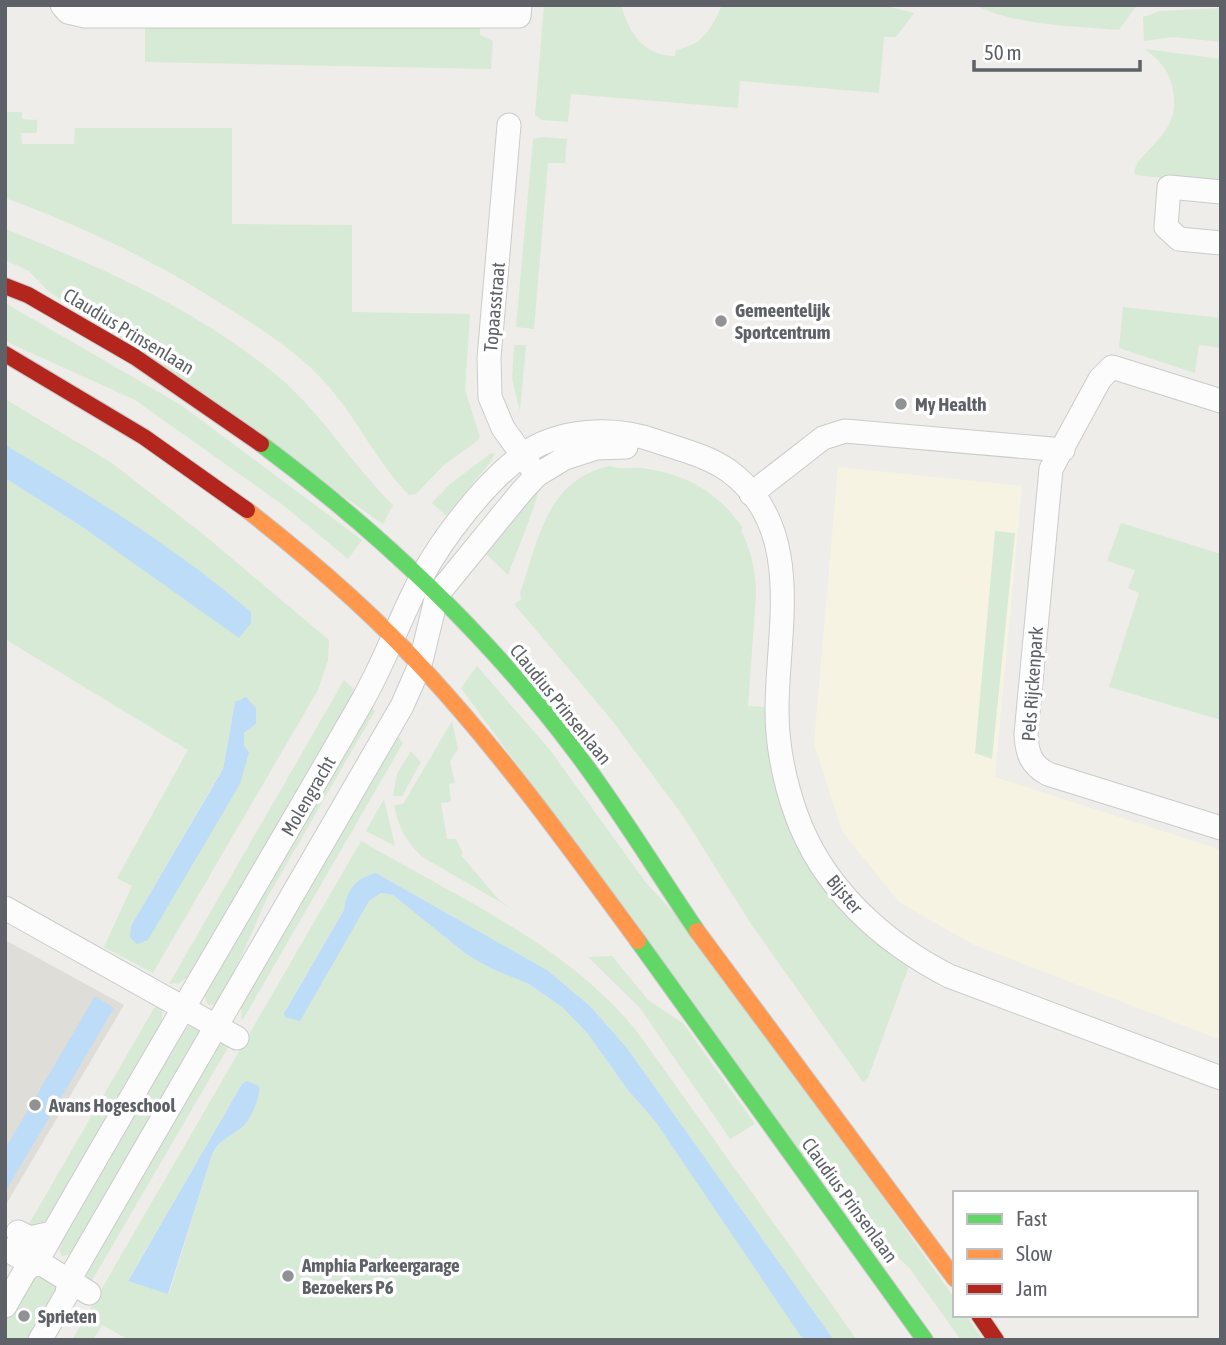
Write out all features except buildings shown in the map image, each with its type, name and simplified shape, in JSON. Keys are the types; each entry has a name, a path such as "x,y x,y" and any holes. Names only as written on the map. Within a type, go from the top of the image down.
{"main road":[{"name":"Claudius Prinsenlaan","path":"5,285 27,295 170,379 311,483 390,549 477,635 574,749 735,985 811,1080 953,1276"},
{"name":"Claudius Prinsenlaan","path":"5,354 69,387 209,481 288,542 358,603 420,665 516,776 673,988 925,1340"},
{"path":"980,1317 996,1340"}],"street":[{"path":"62,5 68,12 85,16 520,11"},
{"name":"Topaasstraat","path":"509,125 489,358 490,397 503,428 537,475"},
{"path":"1221,192 1169,187 1165,213 1166,227 1179,239 1221,243"},
{"name":"Pels Rijckenpark","path":"1221,401 1112,367 1100,379 1051,469 1026,734 1030,758 1036,767 1048,774 1221,828"},
{"path":"751,494 815,444 834,433 845,431 1063,450"},
{"name":"Bijster","path":"429,587 452,532 502,472 522,455 559,437 582,433 630,435 716,463 737,478 751,494 767,520 783,571 777,709 785,781 813,852 835,885 891,942 920,962 949,976 1221,1078"},
{"name":"Bijster","path":"429,587 537,475 565,458 596,448 669,446"},
{"name":"Molengracht","path":"5,1306 21,1252 52,1233 395,640 429,587"},
{"name":"Molengracht","path":"40,1340 67,1294 69,1280 402,706 420,665 429,587"},
{"path":"5,908 237,1038"},
{"path":"21,1252 89,1293"}],"shaded area":[{"path":"838,467 1022,486 995,777 1221,850 1221,1040 972,944 899,902 842,831 814,743"},
{"name":"Avans Hogeschool","path":"5,940 124,1005 5,1206"}],"green space":[{"path":"544,5 621,5 628,25 639,41 655,52 675,56 676,50 693,44 705,35 722,5 882,5 914,13 896,37 884,37 879,93 740,81 738,108 571,94 568,122 542,120 535,115"},
{"path":"974,5 1137,5 1119,30 1027,21"},
{"path":"1221,8 1221,42 1173,37 1144,41 1143,17 1160,11"},
{"path":"145,25 480,28 480,35 493,41 491,69 145,62"},
{"path":"1145,49 1221,59 1221,184 1135,175 1135,168 1169,125 1173,112 1174,98 1169,76"},
{"path":"5,112 22,112 22,119 37,120 37,133 21,133 22,144 74,144 75,128 232,128 232,224 352,225 352,312 470,314 465,390 480,437 444,465 416,494 409,495 330,388 299,357 276,339 154,264 96,235 5,198"},
{"path":"533,139 567,139 565,163 548,163 534,329 516,327"},
{"path":"5,229 114,275 183,311 249,354 280,378 325,425 393,505 383,524 48,291 29,271 5,260"},
{"path":"5,303 181,405 362,540 348,559 283,505 135,400 5,341"},
{"path":"1123,307 1221,318 1221,348 1199,345 1195,373 1119,348"},
{"path":"514,345 526,345 520,411 512,379"},
{"path":"5,399 112,463 204,535 329,640 328,660 318,690 153,973 104,947 132,886 117,878 188,750 5,639 5,478 84,528 250,624 251,612 163,545 5,445","holes":["235,702 256,708 256,724 244,733 244,746 131,926 223,768"]},
{"path":"491,453 495,454 491,461 446,516 432,503 450,484"},
{"path":"610,466 658,471 699,486 722,504 743,528 741,530 748,546 756,586 748,706 765,707 768,747 787,822 823,887 876,942 909,966 868,1078 863,1082 751,924 683,816 611,719 514,604 521,599 520,593 540,533 558,498 572,484 589,473"},
{"path":"539,485 531,514 508,575 483,551"},
{"path":"1121,523 1221,554 1221,720 1109,687 1139,593 1128,588 1135,570 1107,561"},
{"path":"995,531 1015,533 992,759 975,753"},
{"path":"477,666 550,750 647,884 703,944 953,1296 953,1317 967,1317 983,1340 961,1340 910,1269 813,1169 461,688"},
{"path":"344,680 356,691 190,976 179,983 169,984"},
{"path":"371,706 375,711 267,898 229,984 216,1004 208,1005 204,995"},
{"path":"452,721 458,749 450,762 455,783 449,784 451,802 441,803 447,839 456,839 463,853 461,855 499,900 512,909 424,858 408,841 398,821 394,805 403,804"},
{"path":"397,735 403,743 242,1021 241,1006"},
{"path":"411,751 421,762 402,796 393,796 397,774"},
{"path":"384,799 395,846 366,831"},
{"path":"361,841 512,927 582,977 614,1005 641,1037 857,1340 834,1340 627,1048 590,1006 547,970 376,873 358,882 351,890 344,910 284,1012 369,901 381,893 393,895 466,954 492,969 529,984 562,1007 588,1034 627,1089 655,1121 805,1340 129,1340 102,1325 93,1340 72,1340","holes":["242,1084 245,1124 225,1137 212,1155 169,1294 128,1280"]},
{"path":"612,956 648,1000 683,1023 755,1124 730,1139 640,1008 588,957"},
{"path":"157,1003 162,1010 162,1024 46,1223 26,1229"},
{"path":"193,1025 199,1030 199,1035 72,1254 62,1256 58,1247 185,1027"},
{"path":"220,1041 230,1044 90,1284 83,1276"},
{"path":"34,1273 60,1286 34,1340 5,1340 5,1316"}],"water":[{"path":"5,445 163,544 251,612 251,623 239,638 84,528 5,478"},
{"path":"246,697 256,708 256,724 244,733 244,746 249,752 240,784 148,940 137,944 130,937 131,926 223,769 235,702"},
{"path":"376,873 547,970 590,1006 627,1048 834,1340 805,1340 800,1335 655,1121 627,1089 588,1034 562,1007 529,984 492,969 466,954 393,895 381,893 369,901 300,1021 285,1017 284,1013 344,910 350,890 358,881"},
{"path":"95,996 114,1008 5,1192 5,1149"},
{"path":"247,1081 259,1086 256,1105 246,1123 224,1140 212,1155 168,1294 128,1281 242,1084"}],"traffic: fast":[{"path":"261,444 389,549 468,625 505,666 591,773 697,931"},
{"path":"638,941 925,1340"}],"traffic: slow":[{"path":"247,510 341,588 428,674 511,771 638,941"},
{"path":"697,931 953,1276"}],"traffic: jam":[{"path":"5,286 28,295 135,357 261,444"},
{"path":"5,354 144,437 247,510"},
{"path":"980,1317 996,1340"}],"place":[{"name":"Gemeentelijk Sportcentrum","path":"721,321"},
{"name":"My Health","path":"901,404"},
{"name":"Avans Hogeschool","path":"35,1105"},
{"name":"Amphia Parkeergarage Bezoekers P6","path":"288,1276"},
{"name":"Sprieten","path":"24,1316"}]}
